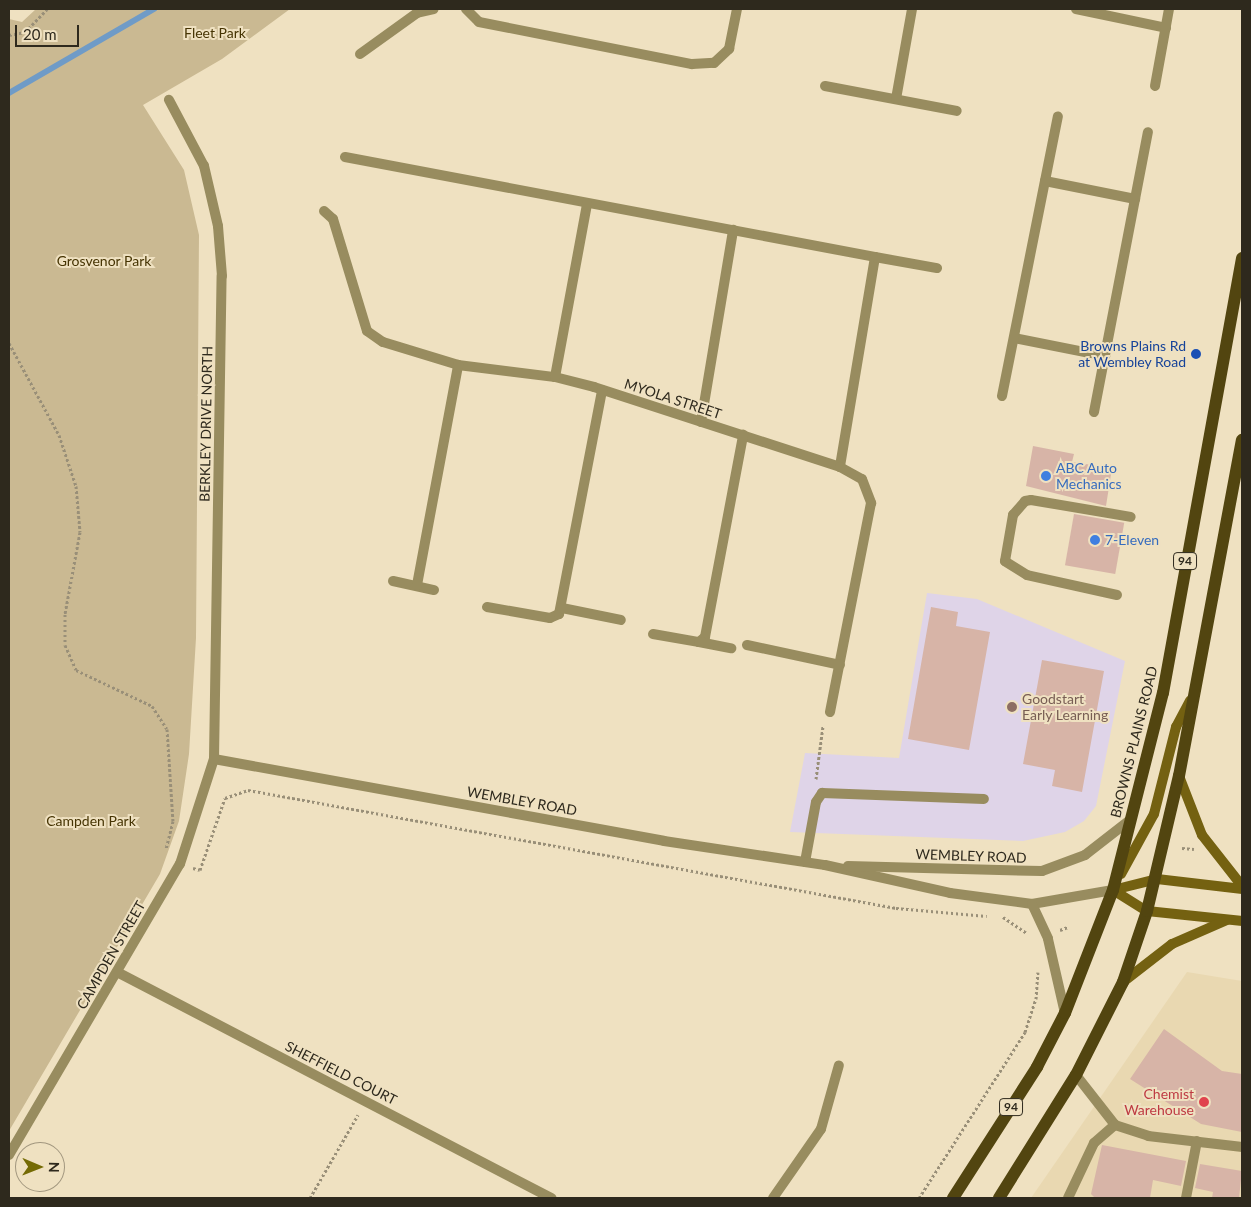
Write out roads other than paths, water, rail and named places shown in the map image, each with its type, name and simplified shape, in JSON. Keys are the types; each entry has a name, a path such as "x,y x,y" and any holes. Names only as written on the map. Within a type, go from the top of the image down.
{"main road":[{"name":"BROWNS PLAINS ROAD","path":"953,1198 1037,1067 1065,1013 1112,890 1163,693 1242,258"},
{"name":"94","path":"999,1198 1076,1075 1123,982 1147,911 1157,879 1179,776 1242,440"},
{"path":"1193,697 1176,727 1154,814 1112,890 1147,911 1242,922"},
{"path":"1179,776 1202,835 1242,888"},
{"name":"WEMBLEY ROAD","path":"1112,890 1157,879 1242,888"},
{"path":"1123,982 1172,944 1228,919"}],"street":[{"path":"360,54 417,13 434,9"},
{"path":"466,9 479,22 692,64 714,63 729,49 737,9"},
{"path":"896,99 912,9"},
{"path":"1076,9 1166,28"},
{"path":"1155,86 1170,9"},
{"path":"825,86 957,110"},
{"name":"BERKLEY DRIVE NORTH","path":"168,100 204,166 218,226 222,276 214,758"},
{"path":"1002,396 1058,117"},
{"path":"1094,412 1148,132"},
{"path":"345,157 586,204 937,268"},
{"path":"1045,181 1135,199"},
{"path":"555,377 586,204"},
{"name":"MYOLA STREET","path":"324,211 333,219 368,331 382,342 458,365 555,377 602,390 840,467 862,479 871,503 830,712"},
{"path":"700,422 733,230"},
{"path":"840,467 875,257"},
{"path":"1014,338 1105,356"},
{"path":"417,586 458,365"},
{"path":"487,607 550,618 562,608 602,390"},
{"path":"699,642 705,637 710,621 743,435"},
{"path":"1117,595 1027,575 1005,561 1013,515 1025,501 1031,500 1131,517"},
{"path":"393,581 434,590"},
{"path":"562,608 621,620"},
{"path":"653,634 731,648"},
{"path":"747,645 840,664"},
{"name":"WEMBLEY ROAD","path":"214,758 664,841 825,865 950,893 1032,904 1112,890"},
{"name":"CAMPDEN STREET","path":"9,1155 180,864 214,758"},
{"path":"805,862 816,802 822,794 984,799"},
{"name":"WEMBLEY ROAD","path":"825,865 1042,871 1085,855 1130,820"},
{"path":"1032,904 1050,947 1065,1013"},
{"name":"SHEFFIELD COURT","path":"117,972 552,1198"},
{"path":"773,1198 821,1129 839,1065"},
{"path":"1076,1075 1115,1125 1148,1136 1242,1147"},
{"path":"1068,1198 1094,1143 1115,1125"},
{"path":"1186,1198 1197,1141"}],"waterway":[{"path":"9,93 154,9"}],"place":[{"name":"Browns Plains Rd at Wembley Road","path":"1196,354"},
{"name":"ABC Auto Mechanics","path":"1046,476"},
{"name":"7-Eleven","path":"1095,540"},
{"name":"Goodstart Early Learning","path":"1012,707"},
{"name":"Chemist Warehouse","path":"1204,1102"}],"park label":[{"name":"Fleet Park","path":"215,33"},
{"name":"Grosvenor Park","path":"104,261"},
{"name":"Campden Park","path":"91,821"}]}
